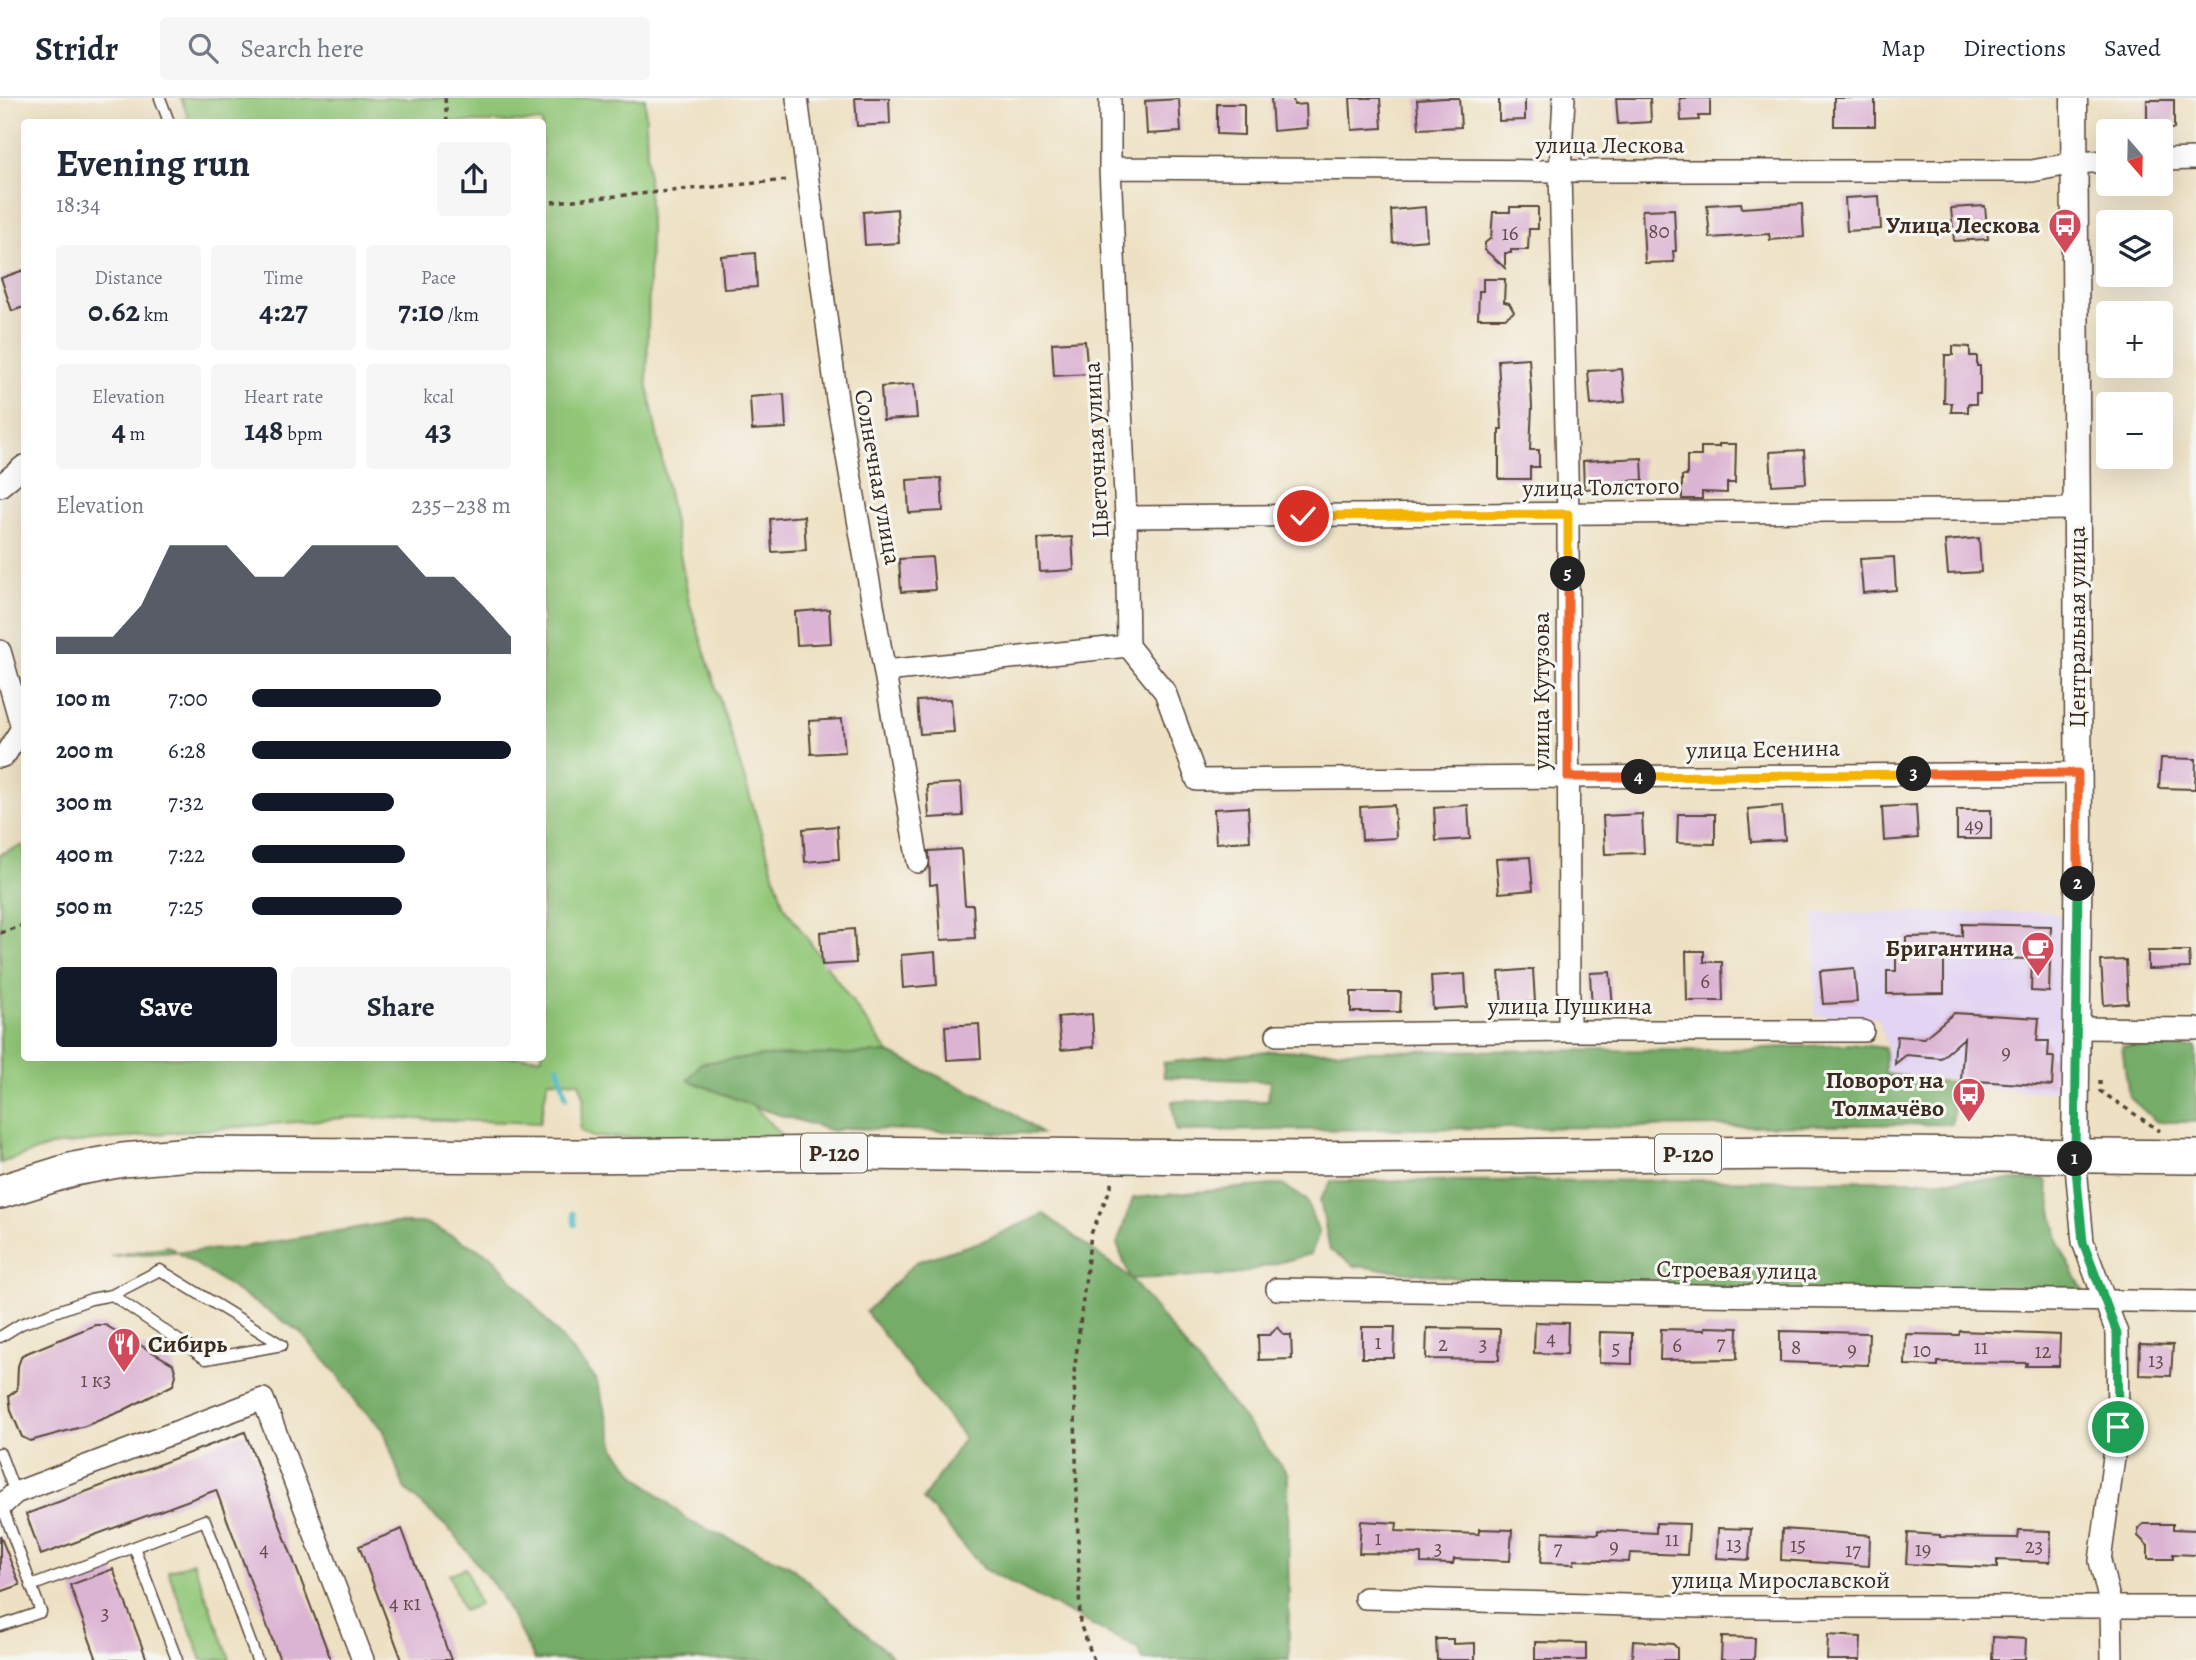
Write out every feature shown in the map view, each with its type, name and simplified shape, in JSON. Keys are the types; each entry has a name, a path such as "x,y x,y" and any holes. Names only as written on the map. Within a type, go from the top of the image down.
{"main road":[{"name":"Р-120","path":"0,1192 74,1168 190,1154 576,1157 854,1153 1301,1158 1797,1153 2196,1157"}],"street":[{"name":"Солнечная улица","path":"797,98 838,399 918,862"},
{"name":"Цветочная улица","path":"1111,98 1110,168 1126,517 1128,646"},
{"name":"улица Кутузова","path":"1564,98 1560,171 1568,514 1569,1031"},
{"name":"Центральная улица","path":"2074,98 2078,773 2075,1156"},
{"path":"2174,160 2196,159"},
{"name":"улица Лескова","path":"1110,168 2032,171 2096,162"},
{"path":"0,486 21,468"},
{"name":"улица Толстого","path":"1126,517 2076,509"},
{"path":"885,671 1128,646"},
{"name":"улица Есенина","path":"1128,646 1165,692 1197,780 2078,773"},
{"path":"0,651 21,724"},
{"path":"0,757 5,755 21,730"},
{"path":"2078,1028 2196,1029"},
{"name":"улица Пушкина","path":"1277,1035 1863,1031"},
{"path":"2075,1156 2083,1242 2117,1333 2118,1427 2100,1560 2110,1607 2112,1660"},
{"name":"Строевая улица","path":"1277,1289 2196,1302"},
{"path":"6,1502 262,1399 363,1660"},
{"name":"улица Мирославской","path":"1365,1598 1702,1607 2196,1607"}],"lane":[{"path":"160,98 168,119"},
{"path":"0,1337 21,1324 91,1299 112,1295 160,1270 282,1345 206,1359 112,1295"},
{"path":"0,1452 6,1502 41,1612 0,1626"},
{"path":"31,1586 205,1520 257,1660"},
{"path":"134,1547 177,1660"}],"path":[{"path":"445,98 447,119"},
{"path":"546,203 807,178"},
{"path":"0,933 21,926"},
{"path":"2100,1079 2100,1091 2161,1132"},
{"path":"1094,1660 1080,1624 1074,1373 1091,1234 1111,1187 1114,1157"}],"shaded area":[{"path":"2051,912 2065,917 2056,1092 1962,1088 1958,1080 1886,1072 1887,1046 1878,1017 1815,1016 1815,913"}],"green space":[{"path":"181,98 645,98 650,229 647,382 689,601 784,906 889,1053 764,1056 701,1064 688,1080 753,1105 780,1134 773,1140 592,1137 580,1130 584,1096 579,1082 548,1080 540,1123 355,1117 51,1146 0,1163 0,854 21,846 21,1061 546,1061 546,119 189,119"},
{"path":"1850,1044 1885,1048 1885,1074 1956,1083 1952,1124 1176,1131 1172,1101 1268,1101 1270,1081 1164,1077 1163,1063 1272,1051 1722,1050"},
{"path":"2122,1046 2196,1047 2196,1122 2157,1122 2129,1097"},
{"path":"889,1053 1008,1109 1041,1134 846,1128 833,1131 764,1110 688,1080 701,1063 764,1056"},
{"path":"2046,1180 2059,1245 2087,1298 1545,1288 1355,1266 1330,1250 1320,1200 1332,1181"},
{"path":"1282,1184 1306,1200 1319,1233 1311,1254 1233,1275 1131,1279 1288,1474 1289,1660 1143,1660 1137,1648 984,1569 923,1499 964,1438 866,1312 916,1262 983,1241 1044,1214 1130,1278 1117,1244 1133,1198"},
{"path":"386,1223 426,1223 492,1256 596,1379 616,1450 637,1476 690,1522 789,1565 896,1660 535,1660 498,1591 452,1532 404,1488 383,1429 358,1404 336,1373 300,1332 177,1252 237,1248"},
{"path":"168,1246 177,1252 111,1256"},
{"path":"193,1562 230,1659 228,1660 202,1660 168,1571"},
{"path":"466,1568 479,1605 463,1611 449,1574"}],"building":[{"path":"855,98 889,98 890,124 857,126"},
{"path":"1271,98 1293,98 1294,105 1306,104 1307,128 1273,131"},
{"path":"1350,98 1380,98 1382,128 1352,130"},
{"path":"1459,98 1461,127 1419,129 1417,100"},
{"path":"1499,98 1525,98 1525,120 1499,121"},
{"path":"1616,98 1650,98 1651,122 1618,124"},
{"path":"1680,98 1710,98 1710,116 1681,121"},
{"path":"1834,98 1875,98 1875,126 1834,126"},
{"path":"1179,99 1181,132 1147,134 1145,101"},
{"path":"2147,100 2174,100 2174,119 2147,119"},
{"path":"1217,104 1244,104 1244,135 1217,134"},
{"path":"1879,196 1881,229 1847,231 1845,198"},
{"path":"1741,203 1742,208 1802,204 1804,237 1770,240 1769,234 1710,238 1707,205"},
{"path":"1985,206 1988,239 1954,241 1951,208"},
{"path":"1425,207 1427,240 1393,243 1391,210"},
{"path":"1510,207 1538,207 1538,229 1529,229 1528,250 1511,250 1511,253 1505,253 1505,268 1485,250 1485,243 1491,238 1493,212 1510,212"},
{"path":"897,209 899,243 865,245 863,212"},
{"path":"1674,209 1674,262 1645,263 1642,210"},
{"path":"755,253 757,287 724,289 721,256"},
{"path":"21,271 21,308 12,311 1,278"},
{"path":"1483,279 1505,279 1504,302 1509,303 1514,312 1505,318 1478,318 1479,291 1483,291"},
{"path":"1085,341 1088,374 1054,376 1052,343"},
{"path":"1953,346 1970,347 1970,356 1977,356 1977,366 1980,366 1980,394 1976,394 1976,404 1968,404 1968,412 1951,412 1952,403 1944,403 1945,355 1953,355"},
{"path":"1529,358 1532,406 1530,450 1539,450 1539,467 1530,467 1530,479 1499,479 1499,429 1502,429 1498,360"},
{"path":"1622,369 1625,402 1591,405 1588,371"},
{"path":"914,384 917,418 883,420 881,387"},
{"path":"784,394 786,428 752,430 750,397"},
{"path":"1719,444 1736,444 1735,483 1727,483 1727,493 1702,492 1702,499 1682,499 1682,476 1687,476 1687,456 1701,456 1701,447 1719,447"},
{"path":"1804,450 1806,483 1772,485 1770,452"},
{"path":"1642,458 1643,480 1621,481 1621,487 1584,489 1583,461"},
{"path":"941,478 943,511 909,513 907,480"},
{"path":"804,516 806,550 772,552 770,519"},
{"path":"1072,537 1074,570 1040,572 1038,539"},
{"path":"1979,538 1981,572 1948,574 1945,541"},
{"path":"932,557 935,590 901,592 899,559"},
{"path":"1894,557 1896,590 1863,593 1860,559"},
{"path":"829,609 831,643 797,645 795,612"},
{"path":"951,699 954,732 920,734 917,701"},
{"path":"842,719 845,752 811,754 809,721"},
{"path":"2161,758 2196,759 2195,789 2159,788"},
{"path":"961,783 963,816 929,818 927,785"},
{"path":"1394,805 1396,838 1362,840 1360,807"},
{"path":"1468,805 1470,839 1436,841 1434,808"},
{"path":"1916,805 1918,838 1884,841 1882,807"},
{"path":"1782,806 1785,840 1751,842 1748,809"},
{"path":"1248,807 1250,841 1216,843 1214,809"},
{"path":"1957,810 1991,810 1991,839 1957,839"},
{"path":"1642,814 1644,853 1605,854 1603,816"},
{"path":"1678,814 1715,814 1715,844 1677,843"},
{"path":"837,826 839,859 805,862 803,829"},
{"path":"961,849 965,905 973,905 975,938 941,940 937,884 930,885 929,851"},
{"path":"1530,857 1533,890 1499,893 1496,859"},
{"path":"1962,924 2051,926 2049,992 2031,991 2032,959 1944,957 1944,993 1887,994 1887,971 1896,971 1896,953 1906,953 1906,937 1962,936"},
{"path":"854,929 856,963 822,965 820,932"},
{"path":"1686,951 1704,951 1704,962 1722,962 1723,1001 1687,1001"},
{"path":"2148,951 2189,951 2190,968 2148,969"},
{"path":"935,952 937,985 903,988 901,955"},
{"path":"2126,960 2128,1003 2104,1005 2101,961"},
{"path":"1854,968 1857,1002 1823,1004 1820,971"},
{"path":"1533,969 1535,1002 1502,1005 1499,972"},
{"path":"1610,972 1613,1007 1592,1009 1590,973"},
{"path":"1465,974 1467,1007 1433,1009 1431,976"},
{"path":"1351,992 1401,992 1400,1012 1351,1012"},
{"path":"1954,1013 2039,1018 2037,1041 2049,1041 2048,1057 2054,1057 2052,1086 1961,1080 1964,1038 1941,1058 1906,1055 1895,1064 1897,1036 1924,1038"},
{"path":"1092,1014 1094,1047 1061,1050 1058,1017"},
{"path":"979,1024 981,1058 947,1060 945,1026"},
{"path":"1535,1322 1568,1323 1567,1354 1534,1353"},
{"path":"95,1325 105,1325 173,1364 176,1375 173,1385 85,1426 30,1441 22,1437 11,1411 9,1396 17,1390 18,1366 22,1355"},
{"path":"1277,1327 1284,1335 1291,1335 1292,1359 1259,1360 1258,1335 1270,1335"},
{"path":"1362,1327 1395,1327 1394,1358 1362,1358"},
{"path":"1705,1327 1738,1328 1737,1359 1660,1360 1661,1329 1705,1330"},
{"path":"1427,1328 1500,1329 1499,1360 1426,1359"},
{"path":"1780,1331 1869,1333 1868,1365 1780,1362"},
{"path":"1960,1331 2060,1335 2059,1366 1938,1362 1938,1366 1905,1365 1906,1334 1959,1335"},
{"path":"1600,1332 1632,1333 1632,1364 1599,1363"},
{"path":"2140,1344 2173,1345 2171,1376 2139,1375"},
{"path":"245,1432 331,1660 280,1660 216,1490 41,1555 26,1514"},
{"path":"1361,1521 1397,1523 1396,1531 1479,1534 1479,1529 1512,1530 1510,1561 1454,1559 1453,1564 1421,1563 1421,1554 1359,1553"},
{"path":"1656,1523 1689,1524 1687,1555 1630,1553 1629,1562 1574,1560 1574,1564 1541,1563 1543,1532 1598,1534 1598,1530 1656,1533"},
{"path":"2143,1524 2173,1524 2173,1529 2196,1530 2196,1555 2173,1554 2173,1559 2148,1559 2148,1546 2138,1536 2138,1529"},
{"path":"1718,1528 1751,1529 1749,1560 1717,1558"},
{"path":"402,1529 451,1660 402,1660 359,1546"},
{"path":"1782,1529 1870,1535 1869,1566 1781,1560"},
{"path":"2019,1530 2051,1531 2050,1562 1997,1560 1997,1568 1906,1564 1908,1533 1940,1537 2018,1538"},
{"path":"0,1535 20,1585 0,1592"},
{"path":"113,1569 147,1660 97,1660 70,1585"},
{"path":"1828,1635 1861,1637 1860,1660 1827,1660"},
{"path":"1722,1637 1755,1638 1754,1660 1721,1660"},
{"path":"1993,1637 2026,1639 2025,1660 1992,1660"},
{"path":"1436,1639 1453,1639 1453,1644 1475,1643 1475,1660 1437,1660"},
{"path":"1633,1641 1673,1644 1677,1648 1677,1660 1632,1660"},
{"path":"1535,1642 1586,1643 1586,1660 1535,1660"}],"waterway":[{"path":"558,1066 566,1097"},
{"path":"573,1213 575,1225"}],"place":[{"name":"Улица Лескова","path":"2065,255"},
{"name":"Бригантина","path":"2038,978"},
{"name":"Поворот на Толмачёво","path":"1969,1124"},
{"name":"Сибирь","path":"124,1374"}],"route":[{"path":"1303,516 1568,514 1568,777 2078,773 2075,1156 2083,1242 2117,1333 2118,1427"}]}
